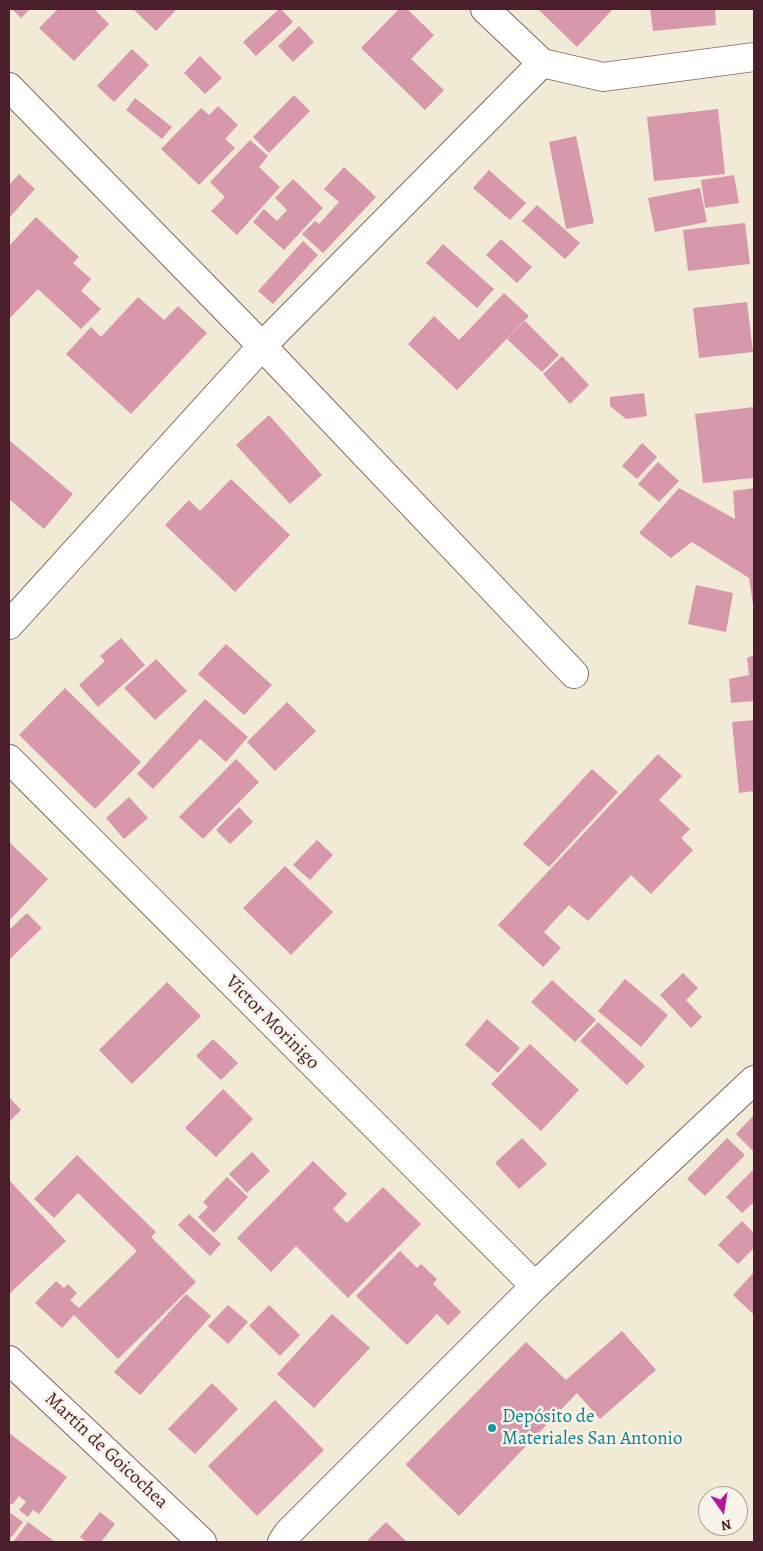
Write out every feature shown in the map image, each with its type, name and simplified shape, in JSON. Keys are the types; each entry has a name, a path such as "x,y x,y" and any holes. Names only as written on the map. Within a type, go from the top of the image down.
{"street":[{"path":"485,9 542,63 603,77 754,57"},
{"path":"9,625 262,346 542,63"},
{"path":"9,86 262,346 574,674"},
{"name":"Victor Morinigo","path":"9,760 535,1286"},
{"path":"282,1542 288,1533 535,1286 754,1080"},
{"name":"Martín de Goicochea","path":"9,1360 202,1542"}],"building":[{"path":"12,9 30,9 21,18"},
{"path":"58,9 94,9 109,24 74,61 39,28"},
{"path":"133,9 177,9 156,31"},
{"path":"279,9 293,22 256,56 243,42"},
{"path":"399,9 407,9 434,35 411,59 444,90 425,110 361,48"},
{"path":"538,9 613,9 577,47"},
{"path":"650,9 715,9 716,25 653,31"},
{"path":"299,26 314,42 293,62 278,46"},
{"path":"132,49 149,65 114,102 97,86"},
{"path":"200,56 222,78 205,94 184,73"},
{"path":"294,95 310,111 269,153 253,137"},
{"path":"135,98 172,127 162,139 126,110"},
{"path":"218,106 238,125 225,139 235,148 199,185 161,149 201,108 209,115"},
{"path":"718,109 725,174 654,181 647,117"},
{"path":"576,136 594,223 566,229 549,142"},
{"path":"250,140 268,156 259,167 280,187 237,235 211,211 225,197 210,182"},
{"path":"344,167 376,197 323,253 302,234 315,221 319,224 339,202 324,189"},
{"path":"489,170 526,203 510,220 473,188"},
{"path":"19,174 35,189 9,218 9,183"},
{"path":"734,175 739,203 705,208 701,180"},
{"path":"293,179 323,208 284,250 253,222 264,209 277,221 287,210 275,198"},
{"path":"700,188 707,222 655,232 648,198"},
{"path":"537,205 580,243 565,259 522,221"},
{"path":"36,217 79,257 73,263 91,279 81,291 101,309 81,329 38,289 9,319 9,246"},
{"path":"745,223 750,264 688,271 683,230"},
{"path":"501,239 532,267 517,283 486,255"},
{"path":"303,241 318,255 273,304 258,291"},
{"path":"443,244 494,289 477,308 426,263"},
{"path":"504,293 529,316 457,390 408,344 434,316 459,340"},
{"path":"138,297 164,320 178,306 207,333 131,414 66,354 91,327 101,337"},
{"path":"747,302 753,352 699,358 693,308"},
{"path":"525,321 559,355 542,372 507,339"},
{"path":"562,356 589,385 570,404 543,374"},
{"path":"644,393 647,416 626,419 610,406 610,397"},
{"path":"754,407 754,478 703,483 695,414"},
{"path":"269,415 322,475 290,504 236,445"},
{"path":"9,440 73,494 44,529 9,499"},
{"path":"642,443 657,457 637,479 622,466"},
{"path":"658,462 679,481 659,502 638,484"},
{"path":"231,479 290,535 235,592 165,525 189,500 200,511"},
{"path":"679,488 735,519 733,491 754,488 754,605 749,578 692,542 671,558 639,533"},
{"path":"696,585 733,593 726,632 688,624"},
{"path":"121,638 145,665 98,707 79,685 105,661 100,656"},
{"path":"226,644 272,685 244,715 198,674"},
{"path":"754,655 754,701 731,703 729,679 749,675 747,658"},
{"path":"156,659 187,691 155,720 124,688"},
{"path":"65,688 141,762 95,809 19,735"},
{"path":"205,699 248,737 226,762 200,739 153,789 137,774"},
{"path":"287,702 316,731 275,771 247,742"},
{"path":"754,720 754,791 739,793 732,722"},
{"path":"658,754 682,776 659,800 690,829 681,838 693,850 651,894 631,875 588,921 569,905 544,932 561,948 543,967 498,925"},
{"path":"236,759 259,782 203,839 179,817"},
{"path":"592,769 618,792 549,867 523,844"},
{"path":"129,797 148,818 124,839 106,818"},
{"path":"239,807 253,822 230,844 216,830"},
{"path":"317,840 333,855 310,880 293,865"},
{"path":"9,842 48,879 9,921"},
{"path":"285,866 333,912 291,955 243,908"},
{"path":"27,913 42,928 9,960 9,930"},
{"path":"683,973 698,988 686,1000 702,1017 691,1028 660,995"},
{"path":"625,979 668,1015 641,1047 598,1011"},
{"path":"552,980 596,1020 575,1042 531,1002"},
{"path":"167,982 201,1016 132,1084 99,1050"},
{"path":"487,1019 520,1048 498,1073 465,1045"},
{"path":"598,1022 645,1066 627,1085 580,1041"},
{"path":"213,1039 238,1063 221,1080 196,1056"},
{"path":"530,1044 579,1090 541,1131 491,1084"},
{"path":"223,1089 253,1119 216,1157 185,1128"},
{"path":"9,1097 21,1110 9,1122"},
{"path":"754,1115 754,1152 736,1134"},
{"path":"522,1138 547,1164 519,1189 495,1163"},
{"path":"727,1138 745,1155 705,1196 687,1179"},
{"path":"252,1152 270,1171 247,1193 229,1174"},
{"path":"77,1155 156,1232 151,1237 196,1282 118,1359 74,1315 62,1328 35,1303 56,1281 64,1288 68,1284 77,1293 70,1300 79,1308 137,1251 78,1193 54,1218 34,1199"},
{"path":"313,1161 347,1194 333,1209 347,1223 383,1187 421,1224 348,1298 296,1246 271,1272 237,1238"},
{"path":"754,1169 754,1202 742,1213 726,1197"},
{"path":"227,1177 248,1197 214,1233 198,1217 208,1207 203,1202"},
{"path":"9,1180 66,1241 9,1294"},
{"path":"189,1214 221,1244 210,1256 178,1225"},
{"path":"742,1221 754,1233 754,1248 738,1264 718,1245"},
{"path":"400,1251 417,1268 421,1264 437,1279 433,1284 461,1312 448,1325 437,1314 407,1345 356,1296"},
{"path":"754,1272 754,1315 733,1295"},
{"path":"186,1294 211,1316 140,1395 114,1372"},
{"path":"228,1305 248,1322 228,1344 208,1326"},
{"path":"269,1305 300,1335 280,1356 249,1326"},
{"path":"332,1314 370,1348 314,1408 277,1374"},
{"name":"Depósito de Materiales San Antonio","path":"622,1331 656,1370 600,1419 577,1393 459,1516 407,1466 406,1464 526,1342 566,1380"},
{"path":"212,1383 238,1409 195,1454 168,1429"},
{"path":"275,1400 324,1450 257,1516 208,1466"},
{"path":"9,1433 67,1477 39,1514 33,1510 28,1517 19,1510 26,1502 19,1496 12,1505 9,1502"},
{"path":"9,1512 23,1522 9,1540"},
{"path":"100,1512 115,1524 101,1542 86,1542 80,1537"},
{"path":"28,1522 55,1542 13,1542"},
{"path":"386,1522 407,1542 366,1542"}],"place":[{"name":"Depósito de Materiales San Antonio","path":"492,1428"}]}
